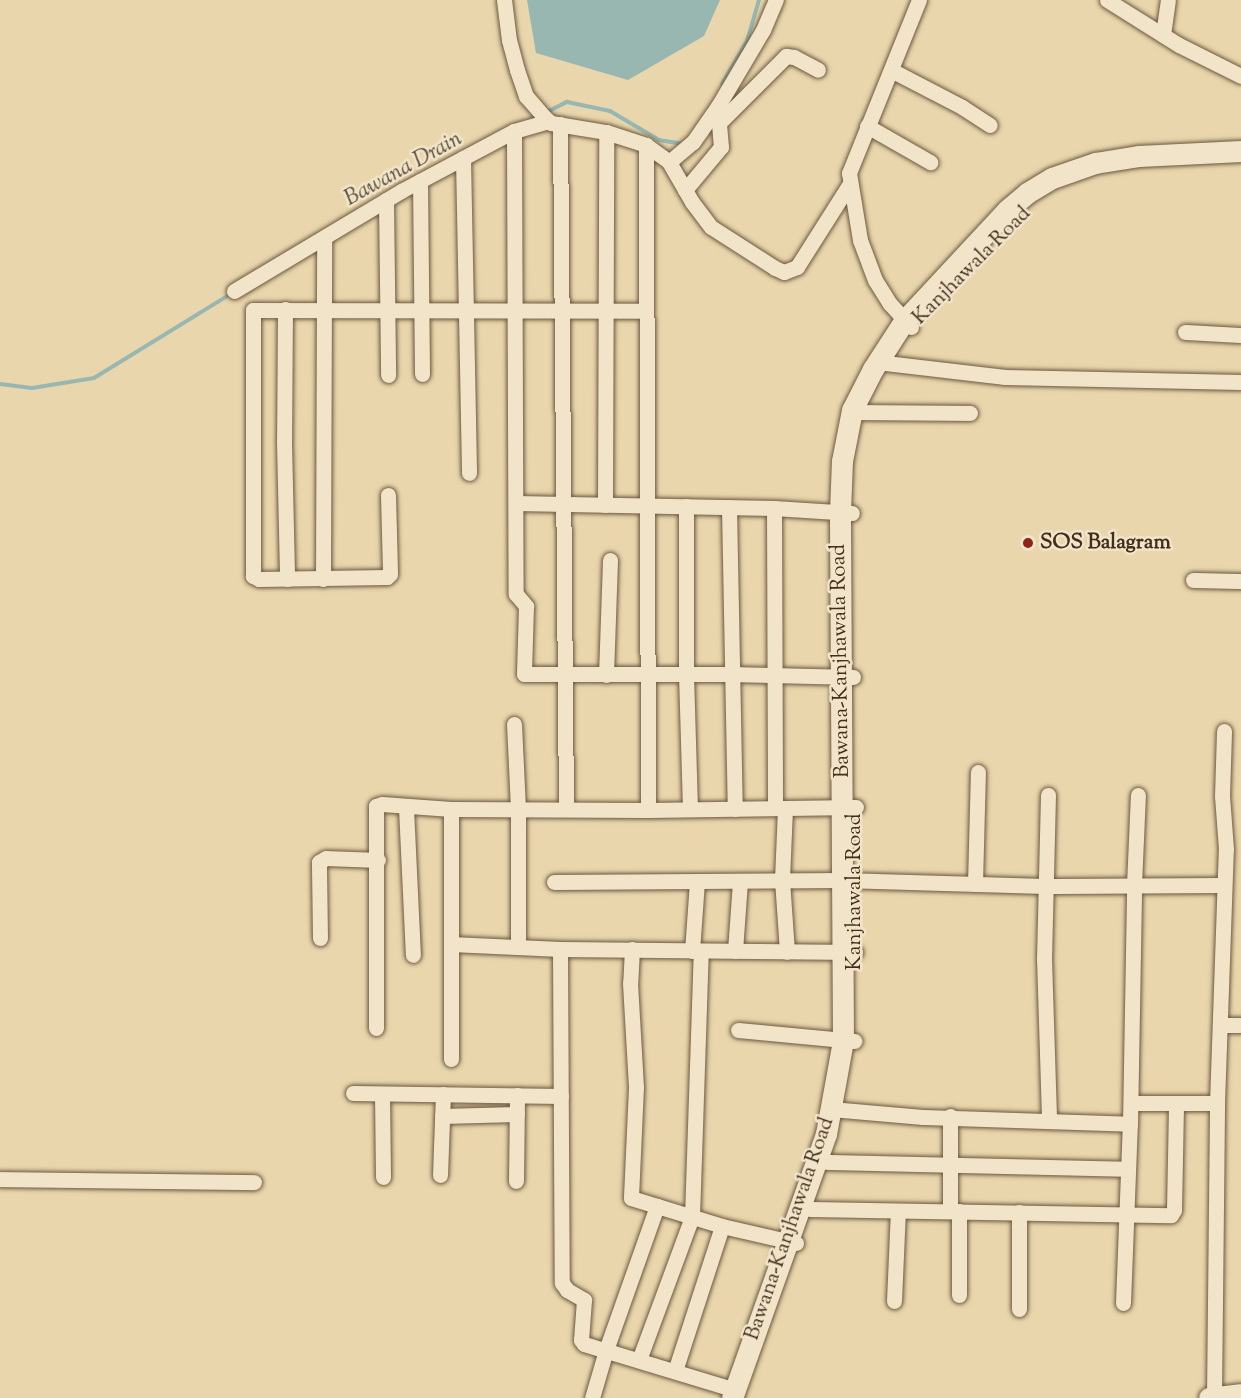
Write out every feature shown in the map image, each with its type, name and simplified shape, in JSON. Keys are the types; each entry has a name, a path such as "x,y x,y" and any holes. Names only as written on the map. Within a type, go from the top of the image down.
{"main road":[{"name":"Bawana-Kanjhawala Road","path":"737,1395 774,1307 826,1134 837,1111 849,1040 846,512 842,461 856,411 881,364 907,324 1007,210 1027,193 1071,170 1139,162 1234,157"},
{"path":"792,1242 810,1209 827,1162 837,1111"},
{"name":"Bawana-Kanjhawala Road","path":"737,1395 792,1242"}],"street":[{"path":"504,0 509,40 517,70 532,104 550,121 561,310 566,808"},
{"path":"669,162 693,142 718,106 768,22 776,0"},
{"path":"907,324 875,280 860,240 849,185 851,163 920,0"},
{"path":"1107,0 1163,35 1223,69 1241,76"},
{"path":"1163,35 1168,0"},
{"path":"685,190 722,147 719,123 786,56 794,57 818,70"},
{"path":"891,70 962,106 990,126"},
{"path":"234,291 274,264 324,238 420,181 514,131 550,121 606,132 646,145 669,162 711,227 784,272 796,267 849,185"},
{"path":"867,126 930,162"},
{"path":"514,131 516,594 526,606 524,674 846,676"},
{"path":"605,505 606,132"},
{"path":"646,145 648,810"},
{"path":"463,158 469,474"},
{"path":"420,181 422,374"},
{"path":"386,200 388,375"},
{"path":"323,579 324,238"},
{"path":"388,495 390,574 383,578 323,579 260,579 253,576 251,572 252,316 258,308 387,311 646,311"},
{"path":"285,309 284,442 287,579"},
{"path":"1185,332 1241,335"},
{"path":"881,364 1005,377 1241,382"},
{"path":"856,411 970,413"},
{"path":"516,503 774,508 846,512"},
{"path":"686,506 686,674 690,809"},
{"path":"729,507 730,674 735,809"},
{"path":"774,508 774,675 787,952"},
{"path":"606,675 610,560"},
{"path":"1193,580 1241,581"},
{"path":"514,724 518,808 518,946"},
{"path":"1224,731 1222,796 1234,849 1224,885 1211,1398 1241,1394"},
{"path":"975,884 978,772"},
{"path":"1048,795 1044,958 1049,1121"},
{"path":"1123,1303 1131,1102 1134,885 1138,795"},
{"path":"376,1028 378,860 374,811 376,806 382,804 406,808 648,810 849,808"},
{"path":"406,808 413,955"},
{"path":"451,809 451,1059"},
{"path":"320,938 319,862 326,858 378,860"},
{"path":"554,882 848,880 1045,886 1224,885"},
{"path":"639,1360 692,1217 698,881"},
{"path":"735,951 740,881"},
{"path":"451,944 560,949 849,952"},
{"path":"560,949 562,1283 567,1290 584,1300 581,1340 584,1344 675,1371 737,1395"},
{"path":"632,950 631,1017 636,1087 631,1195 634,1200 722,1226 792,1242"},
{"path":"1220,1025 1241,1025"},
{"path":"738,1030 849,1040"},
{"path":"353,1093 561,1096"},
{"path":"382,1094 383,1177"},
{"path":"440,1175 443,1094"},
{"path":"516,1181 517,1095"},
{"path":"1131,1102 1218,1103"},
{"path":"810,1209 1169,1215 1174,1212 1176,1103"},
{"path":"837,1111 1130,1124"},
{"path":"442,1116 517,1114"},
{"path":"950,1116 950,1164 959,1295"},
{"path":"827,1162 1128,1169"},
{"path":"0,1179 254,1182"},
{"path":"592,1398 606,1350 657,1206"},
{"path":"894,1301 898,1211"},
{"path":"1019,1212 1019,1309"},
{"path":"675,1371 722,1226"}],"water":[{"path":"527,0 720,0 704,36 628,80 536,53"}],"waterway":[{"name":"Bawana Drain","path":"722,84 747,41 759,0"},
{"name":"Bawana Drain","path":"545,113 567,102 610,111 659,140 684,144"},
{"name":"Bawana Drain","path":"0,384 32,388 94,378 232,293"}],"place":[{"name":"SOS Balagram","path":"1028,543"}]}
